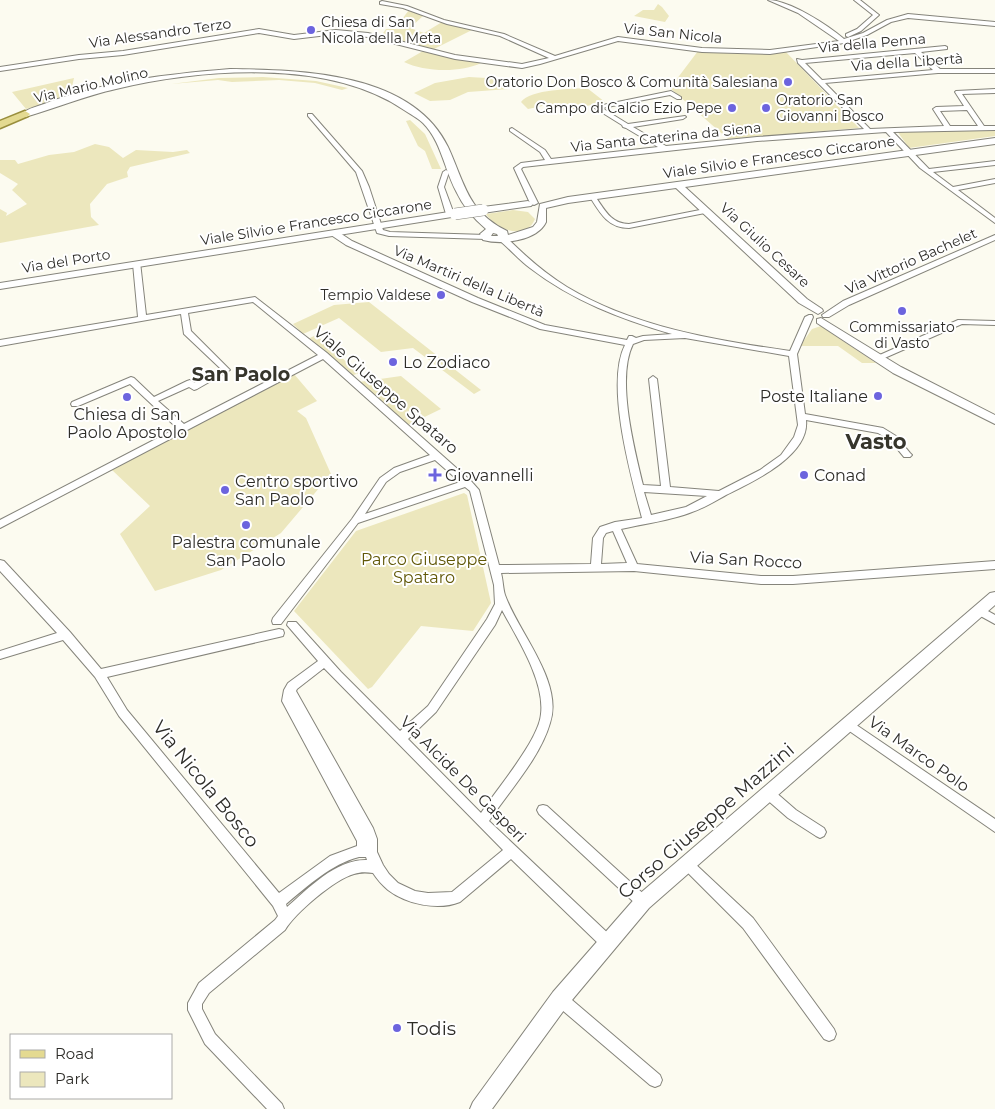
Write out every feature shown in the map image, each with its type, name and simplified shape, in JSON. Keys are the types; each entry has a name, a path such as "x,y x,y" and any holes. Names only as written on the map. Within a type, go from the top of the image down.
{"main road":[{"name":"Via Mario Molino","path":"25,114 108,89 192,75 283,71 345,80 393,98 426,121 436,133 464,201 495,235"},
{"name":"Via Mario Molino","path":"25,114 107,93 165,82 254,74 313,77 368,90 407,111 431,134 460,204 495,235"},
{"path":"0,120 25,114"},
{"path":"0,125 25,114"},
{"name":"Viale Silvio e Francesco Ciccarone","path":"137,264 453,214 499,208 536,208 568,200 995,140"},
{"name":"Via Giulio Cesare","path":"678,185 819,318 877,358 995,420"},
{"path":"495,235 523,234 537,229 536,208"},
{"name":"Via del Porto","path":"0,286 137,264"},
{"name":"Corso Giuseppe Mazzini","path":"480,1109 560,999 643,902 995,597"}],"street":[{"path":"771,0 800,12 841,40 865,34 884,23 908,16 995,24"},
{"path":"841,40 858,30 876,15 857,0"},
{"path":"382,3 396,4 419,10 442,21 502,35 522,42 539,53 555,58"},
{"name":"Via Alessandro Terzo","path":"0,69 79,57 123,53 252,32 267,31 298,37 322,33"},
{"name":"Via San Nicola","path":"322,33 342,32 368,35 455,57 507,65 532,65 621,39 722,51 789,50 841,40"},
{"name":"Via della Penna","path":"800,62 945,48"},
{"path":"789,50 869,131"},
{"path":"917,51 938,71"},
{"name":"Via della Libertà","path":"820,82 938,71 995,71"},
{"path":"982,128 958,92 995,91"},
{"path":"666,149 596,107 671,93 679,98"},
{"path":"949,129 936,109 969,108"},
{"path":"310,115 358,171 366,187 380,231 389,234 495,235 551,279 580,297 639,323 685,336 794,354"},
{"path":"625,126 682,117"},
{"name":"Via Santa Caterina da Siena","path":"536,208 517,168 521,164 736,140 888,130 995,128"},
{"name":"Via Santa Caterina da Siena","path":"512,130 543,151 549,161"},
{"path":"888,130 907,153 927,171 991,215 995,221"},
{"path":"927,171 995,162"},
{"path":"446,172 441,187 453,214"},
{"path":"952,189 995,181"},
{"name":"Via Giulio Cesare","path":"593,197 611,223 618,226 629,226 705,211"},
{"name":"Via Martiri della Libertà","path":"334,234 349,243 475,300 543,327 636,339 685,336"},
{"path":"512,249 515,238 523,234"},
{"name":"Via Vittorio Bachelet","path":"819,318 837,308 995,237"},
{"path":"137,264 142,317"},
{"name":"Viale Giuseppe Spataro","path":"0,342 254,299 324,355 468,484 474,490 495,569 500,604 491,622 432,709 401,738"},
{"path":"158,398 190,383 194,386 226,370 187,332 184,310"},
{"path":"596,568 600,533 616,526 689,510 763,472 784,457 798,438 803,417 794,354 819,318"},
{"path":"877,358 961,322 995,323"},
{"path":"639,323 636,339 621,373 629,448 646,520"},
{"path":"636,339 656,328"},
{"path":"0,524 324,355"},
{"path":"654,379 666,489"},
{"path":"75,404 131,380 183,429"},
{"path":"803,417 885,432 907,455"},
{"path":"283,626 286,607 355,521 383,480 396,470 438,456"},
{"path":"355,521 468,484"},
{"path":"638,488 721,494"},
{"path":"616,526 634,567"},
{"path":"0,564 66,635 99,674"},
{"name":"Via San Rocco","path":"495,569 634,567 732,578 793,580 995,565"},
{"path":"482,822 537,739 547,715 539,676 500,597"},
{"path":"979,610 995,620"},
{"name":"Via Alcide De Gasperi","path":"99,674 259,638 283,626 301,635 325,662 482,822 607,942"},
{"path":"0,655 66,635"},
{"path":"325,662 294,684 289,692 288,701 326,761 348,803 367,851 395,889 402,894 444,899 455,898 511,851"},
{"name":"Via Nicola Bosco","path":"99,674 123,713 278,902 285,917"},
{"name":"Via Marco Polo","path":"849,725 995,826"},
{"path":"769,794 792,814 820,832"},
{"path":"543,810 643,902"},
{"path":"278,902 336,859 367,851"},
{"path":"277,1109 210,1040 195,1010 195,1003 204,988 280,925 285,917 342,872 365,864 377,867"},
{"path":"687,864 748,923 830,1034"},
{"path":"560,999 655,1080"}],"green space":[{"path":"658,4 669,16 665,22 634,16 643,10 654,10"},
{"path":"409,10 424,15 410,28 424,33 442,22 474,29 432,50 381,36 386,29 404,29 406,24 399,23"},
{"path":"423,51 481,63 453,70 442,70 422,68 404,62"},
{"name":"Oratorio San Giovanni Bosco","path":"698,51 739,54 786,52 859,128 728,139 670,88"},
{"path":"263,77 316,81 348,88 342,90 315,83 279,80 232,82 218,80 171,84 219,78"},
{"path":"469,77 504,79 511,84 509,89 468,92 450,100 430,101 414,93 435,83"},
{"path":"74,78 72,87 75,90 85,92 125,81 129,84 26,109 12,92"},
{"path":"587,88 605,102 563,111 552,104 528,109 521,102 533,94 542,92"},
{"path":"410,120 425,134 441,169 432,169 425,151 418,146 406,121"},
{"path":"897,131 995,131 995,136 909,148"},
{"path":"95,144 109,147 123,158 136,150 173,152 187,150 190,153 130,167 127,172 128,177 107,184 90,204 91,217 99,225 0,243 0,209 7,213 6,216 27,204 12,190 18,184 0,173 0,160 15,160 18,164 49,155 74,152"},
{"path":"513,210 528,212 535,219 531,226 525,230 511,231 497,225 486,214"},
{"path":"369,302 481,390 474,394 413,348 381,352 339,318 303,334 293,324 334,305"},
{"path":"821,326 876,363 862,363 838,346 800,346 812,329"},
{"path":"316,335 359,373 351,376 308,339"},
{"name":"Centro sportivo San Paolo","path":"294,374 317,401 297,411 306,418 331,474 281,533 221,570 155,591 120,534 150,506 112,470"},
{"path":"401,376 441,409 408,425 359,382"},
{"name":"Parco Giuseppe Spataro","path":"464,493 467,495 491,603 473,631 421,626 372,687 368,689 294,611 356,531"}],"place":[{"name":"Chiesa di San Nicola della Meta","path":"311,30"},
{"name":"Oratorio Don Bosco & Comunità Salesiana","path":"788,82"},
{"name":"Campo di Calcio Ezio Pepe","path":"732,108"},
{"name":"Oratorio San Giovanni Bosco","path":"766,108"},
{"name":"Tempio Valdese","path":"441,295"},
{"name":"Commissariato di Vasto","path":"902,311"},
{"name":"Lo Zodiaco","path":"393,362"},
{"name":"Poste Italiane","path":"878,396"},
{"name":"Chiesa di San Paolo Apostolo","path":"127,397"},
{"name":"Giovannelli","path":"435,475"},
{"name":"Conad","path":"804,475"},
{"name":"Centro sportivo San Paolo","path":"225,490"},
{"name":"Palestra comunale San Paolo","path":"246,525"},
{"name":"Todis","path":"397,1028"}],"district":[{"name":"San Paolo","path":"241,374"},
{"name":"Vasto","path":"876,441"}]}
